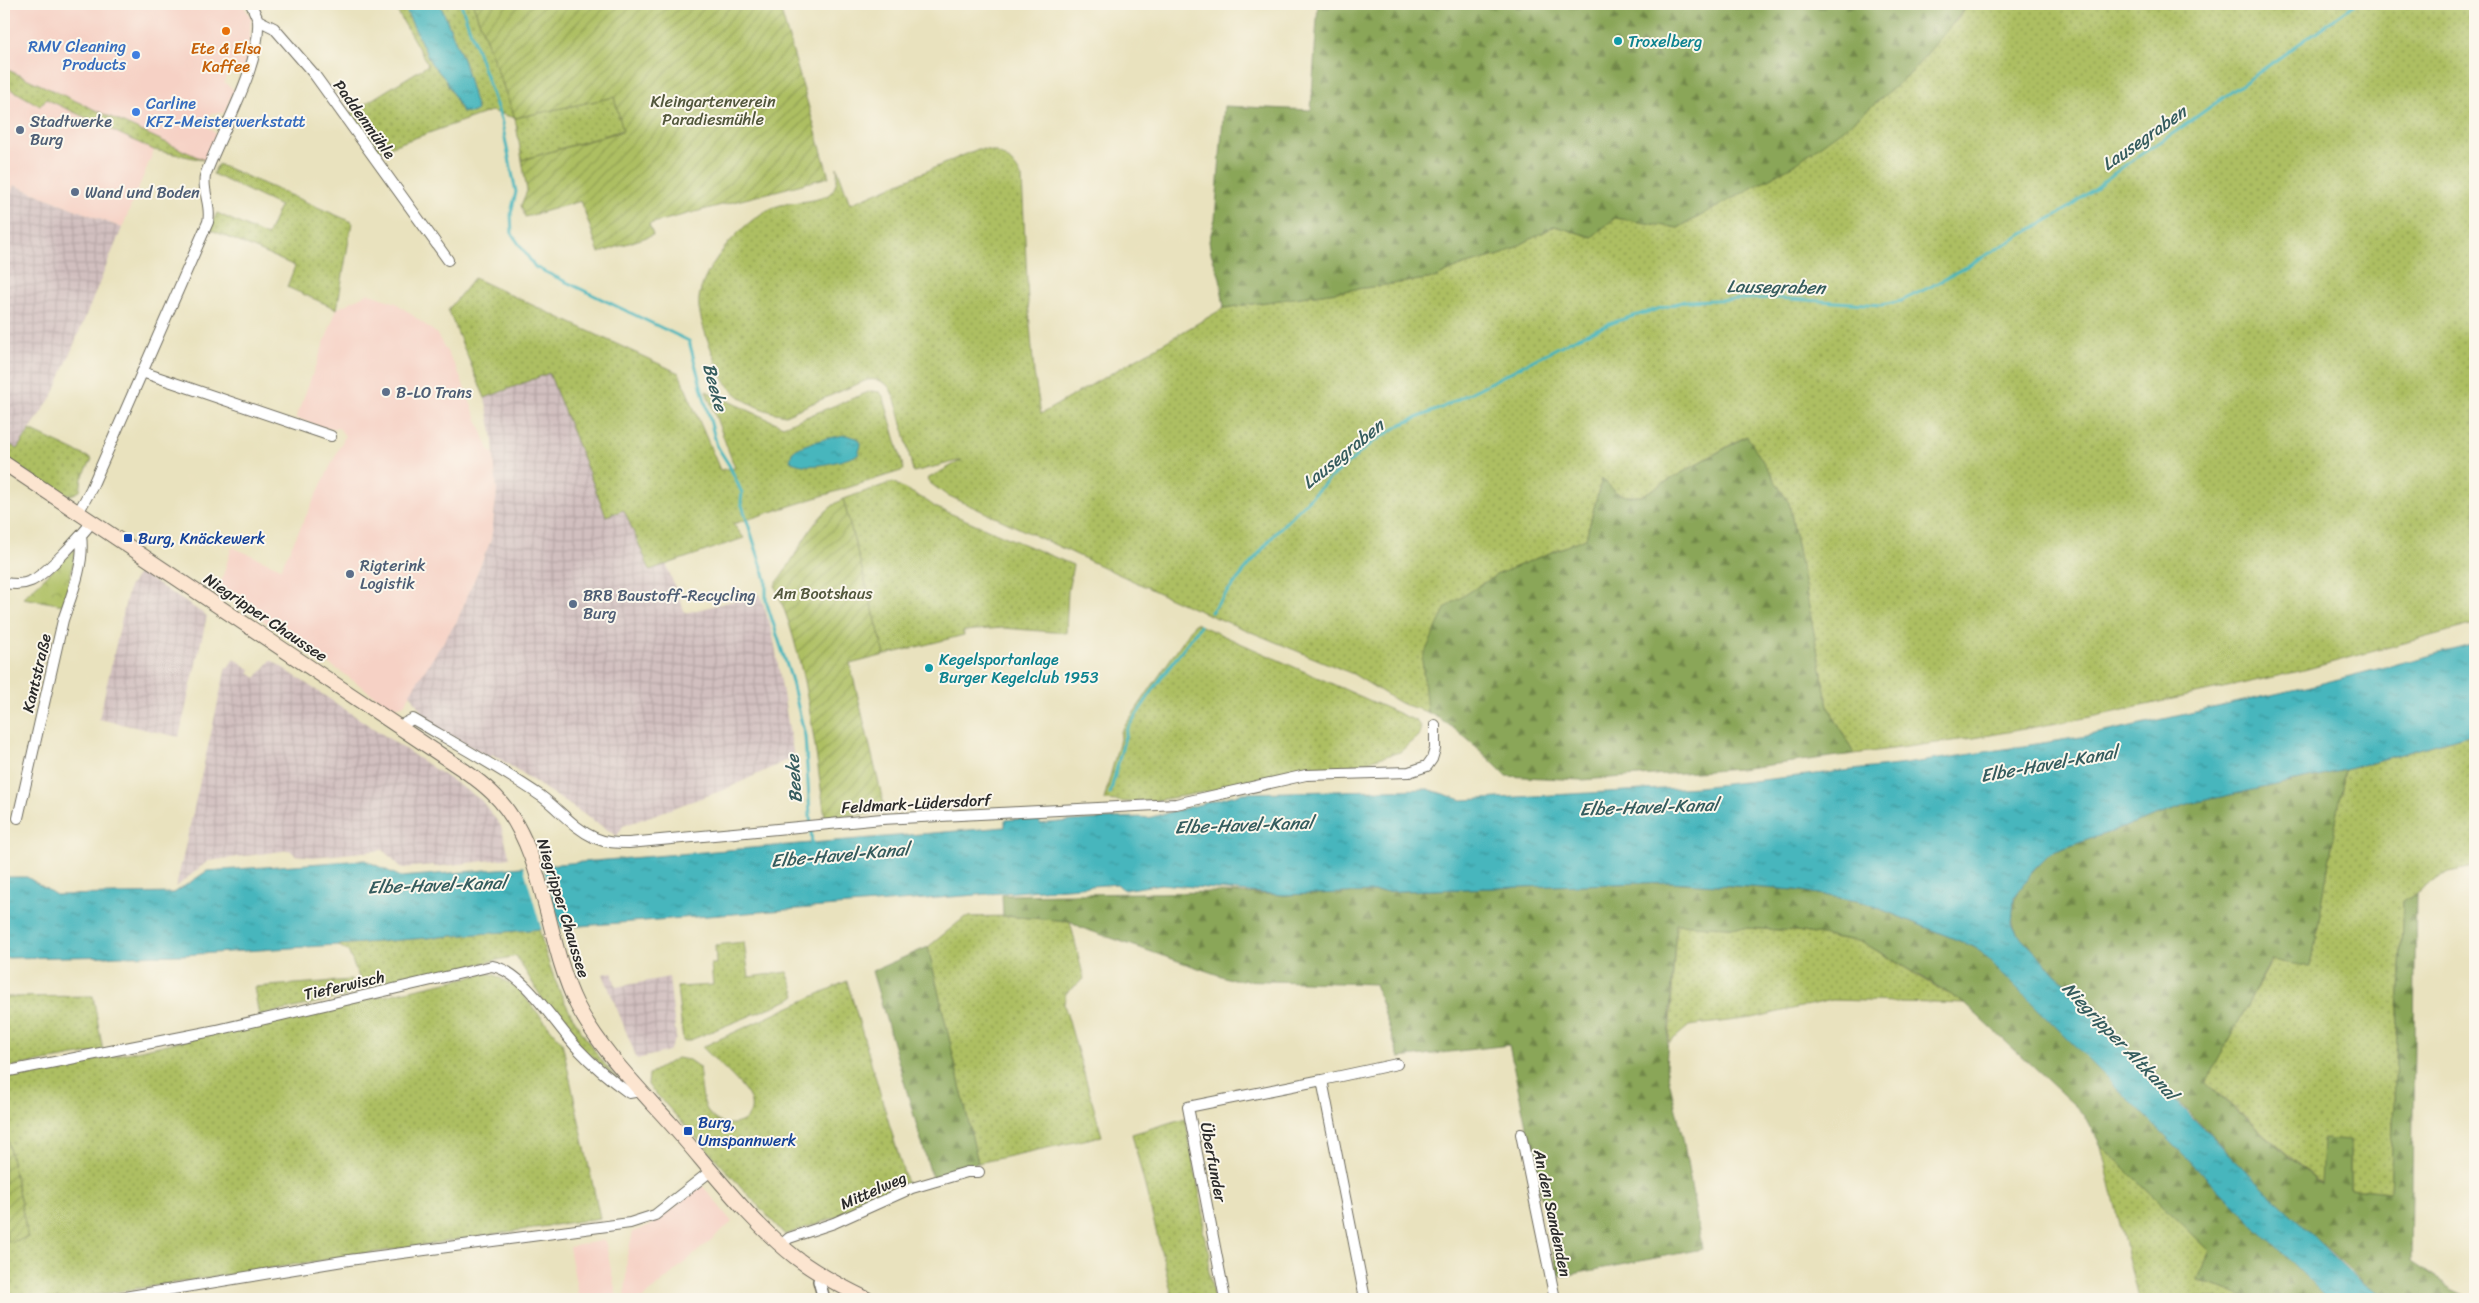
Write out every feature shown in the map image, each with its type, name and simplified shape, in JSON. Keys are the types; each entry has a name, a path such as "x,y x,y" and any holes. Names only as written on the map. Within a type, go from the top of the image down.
{"main road":[{"name":"Niegripper Chaussee","path":"4,463 474,776 490,790 518,826 531,856 571,991 589,1025 641,1091 781,1245 821,1274 866,1299"}],"street":[{"path":"78,513 91,490 208,222 208,206 203,190 205,176 252,60 258,33 258,20 251,4"},
{"name":"Paddenmühle","path":"258,20 274,28 314,74 448,260"},
{"path":"142,372 331,436"},
{"path":"4,583 19,584 31,581 81,536 92,522"},
{"name":"Kantstraße","path":"18,818 63,620 70,602 78,570 82,551 81,536"},
{"name":"Feldmark-Lüdersdorf","path":"399,726 413,718 525,786 548,801 571,822 602,840 629,843 921,816 1176,804 1306,775 1409,772 1427,766 1432,759 1435,749 1435,725"},
{"name":"Tieferwisch","path":"4,1072 217,1030 492,966 511,973 523,983 597,1068 629,1093 641,1091"},
{"name":"Überfunder","path":"1225,1299 1188,1107 1397,1064"},
{"path":"1322,1080 1365,1299"},
{"name":"An den Sandenden","path":"1521,1134 1556,1299"},
{"path":"112,1299 368,1258 630,1223 655,1215 712,1170"},
{"name":"Mittelweg","path":"781,1245 790,1238 834,1223 912,1188 968,1172 979,1172"},
{"path":"821,1274 820,1281 824,1299"}],"shaded area":[{"path":"4,4 242,4 251,17 249,53 241,74 228,72 224,82 234,90 224,113 211,113 206,125 216,134 204,160 4,68"},
{"path":"4,85 39,106 46,99 154,150 122,228 14,185 4,210"},
{"path":"14,185 122,228 54,393 17,449 4,441 4,210"},
{"name":"Rigterink Logistik","path":"368,293 396,303 436,333 457,369 490,452 494,453 497,492 491,540 457,621 403,706 390,707 340,671 218,591 232,547 281,568 345,436 339,428 325,428 296,418 337,309"},
{"name":"BRB Baustoff-Recycling Burg","path":"549,373 607,516 624,510 650,570 666,564 685,613 760,594 773,635 794,757 726,789 623,826 617,836 492,754 490,758 428,723 410,693 457,621 491,540 497,492 492,432 485,398"},
{"path":"139,572 207,616 179,737 99,719 129,587"},
{"path":"234,658 251,670 249,673 256,678 271,660 481,800 501,826 510,858 434,867 434,865 402,868 383,850 313,857 295,855 290,850 208,861 176,887 226,667 228,668"},
{"path":"612,972 616,987 669,977 676,1038 669,1051 637,1059 603,974"},
{"path":"702,1185 732,1222 642,1299 625,1299 627,1256 633,1232 653,1224"},
{"path":"605,1240 617,1299 579,1299 569,1247"}],"green space":[{"path":"393,4 403,4 431,63 445,79 462,112 476,110 464,62 440,4 473,4 515,118 491,111 375,152 350,113 428,65"},
{"name":"Kleingartenverein Paradiesmühle","path":"473,4 779,4 829,177 649,224 653,235 599,253 581,201 525,217 521,205 527,191 522,160 623,131 614,97 515,118"},
{"path":"1318,4 1969,4 1910,74 1854,121 1792,166 1678,228 1615,218 1592,237 1555,226 1503,254 1463,265 1434,278 1224,308 1220,278 1211,253 1209,241 1215,219 1224,106 1311,110"},
{"path":"1969,4 2475,4 2475,624 2300,671 2096,716 1974,738 1854,754 1828,706 1789,503 1746,436 1641,496 1627,496 1618,493 1602,478 1586,538 1496,575 1427,704 1427,712 1400,703 1353,674 1183,604 945,494 927,479 962,460 913,472 896,402 888,386 881,381 867,380 785,415 755,406 737,395 724,379 700,316 700,295 704,280 712,265 735,236 760,214 772,208 815,200 828,195 833,190 836,182 837,167 850,204 978,149 986,149 999,153 1009,160 1022,178 1028,301 1034,373 1041,414 1224,308 1434,278 1463,265 1503,254 1555,226 1592,237 1615,218 1678,228 1792,166 1957,20"},
{"path":"4,68 204,160 154,150 46,99 40,106 4,85"},
{"path":"614,97 623,130 522,160 515,118"},
{"path":"218,164 352,222 337,309 287,287 295,266 209,229 217,213 267,236 280,206 213,174"},
{"path":"474,278 679,373 720,470 735,468 706,391 783,426 871,391 880,392 884,398 904,470 733,524 744,538 650,570 624,510 606,516 549,373 485,398 448,310"},
{"path":"30,430 92,459 82,478 80,491 71,495 63,493 62,495 4,457 4,441 17,449"},
{"path":"1747,436 1789,503 1828,706 1854,754 1739,769 1581,780 1506,776 1479,749 1449,725 1427,712 1422,659 1446,607 1496,575 1586,538 1602,478 1618,493 1628,496 1641,496"},
{"path":"893,482 935,507 1073,565 1068,591 1066,633 1003,628 963,631 964,635 885,655 843,499"},
{"name":"Am Bootshaus","path":"843,499 885,655 850,664 886,813 825,817 804,681 791,629 775,585 821,516"},
{"path":"77,547 64,605 23,598"},
{"path":"1195,623 1416,721 1421,727 1419,735 1400,752 1343,768 1279,773 1206,792 1159,800 1129,802 1104,800 1120,733"},
{"path":"2475,733 2475,867 2448,872 2403,901 2390,1192 2350,1188 2350,1141 2322,1185 2206,1082 2272,960 2311,966 2345,770"},
{"path":"2345,770 2311,967 2271,960 2206,1083 2321,1185 2323,1139 2350,1141 2350,1188 2390,1192 2403,901 2416,893 2411,1262 2451,1289 2473,1299 2388,1299 2374,1292 2261,1187 2017,933 2013,922 2012,910 2020,889 2026,879 2050,853 2193,803"},
{"path":"1671,882 1796,890 1863,902 1977,948 2328,1299 2251,1299 2199,1280 2210,1251 2101,1146 2085,1115 1965,1004 1862,942 1796,931 1676,924 1666,1067 1683,1138 1702,1249 1558,1277 1509,1045 1399,1058 1375,984 1233,980 1082,928 1070,921 1003,916 1002,895 1216,892 1283,895"},
{"path":"1003,916 1070,921 1084,979 1066,993 1064,1004 1102,1136 978,1163 928,947 965,917"},
{"path":"1676,924 1796,931 1862,942 1965,1004 1832,1000 1752,1018 1689,1026 1669,1043"},
{"path":"539,929 552,972 569,1011 591,1046 619,1081 583,1049 545,1003 516,956 364,989 348,951 337,945"},
{"path":"744,942 749,977 787,972 796,995 789,1000 688,1041 683,1041 677,987 713,985 711,964 716,964 715,945"},
{"path":"928,947 978,1163 932,1178 872,971"},
{"path":"487,973 495,975 517,988 562,1042 600,1218 69,1299 4,1299 4,1223 8,1242 28,1238 4,1123 4,1077 109,1057"},
{"path":"351,980 354,994 259,1016 254,987"},
{"path":"847,981 907,1184 853,1211 785,1235 648,1085 649,1074 677,1058 689,1060 699,1067 703,1096 708,1112 715,1119 723,1123 739,1123 746,1119 750,1113 751,1105 748,1095 733,1077 702,1047"},
{"path":"93,996 103,1051 4,1068 4,997"},
{"path":"1185,1118 1204,1216 1203,1232 1210,1254 1208,1266 1214,1299 1173,1299 1132,1134"},
{"path":"4,1123 28,1238 8,1242 4,1223"},
{"path":"2101,1146 2210,1251 2199,1280 2251,1299 2138,1299"}],"water":[{"path":"403,4 440,4 464,62 477,110 471,113 462,112 445,79 431,63"},
{"path":"846,435 857,438 861,445 858,455 833,463 814,465 797,464 790,461 792,453 801,447"},
{"name":"Elbe-Havel-Kanal","path":"2475,644 2475,733 2345,770 2193,803 2050,853 2034,869 2014,898 2012,923 2017,933 2225,1150 2340,1263 2375,1292 2388,1299 2328,1299 1977,948 1863,902 1796,890 1671,882 1283,895 1161,884 1124,890 1117,884 337,945 182,955 4,958 4,877 27,877 56,895 174,893 207,871 365,860 401,877 1005,827 1005,820 1039,817 1040,824 1115,818 1148,818 1243,793 1428,789 1462,800 1698,787 1898,765 2081,737 2311,686"}],"pier":[{"path":"542,863 561,930 542,931 523,865"}],"waterway":[{"name":"Beeke","path":"461,4 501,119 516,192 511,213 512,234 535,267 689,341 717,446 729,465 742,493 741,502 766,580 766,601 791,678 805,736 812,846"},
{"name":"Lausegraben","path":"1211,612 1278,530 1328,480 1373,442 1402,424 1441,408 1578,337 1617,321 1685,301 1776,298 1882,305 1901,301 1932,286 2067,209 2128,163 2175,132 2355,4"},
{"name":"Lausegraben","path":"1110,794 1127,729 1159,681 1200,626"}],"place":[{"name":"Ete & Elsa Kaffee","path":"226,31"},
{"name":"Troxelberg","path":"1618,41"},
{"name":"RMV Cleaning Products","path":"136,55"},
{"name":"Carline KFZ-Meisterwerkstatt","path":"136,112"},
{"name":"Stadtwerke Burg","path":"20,130"},
{"name":"Wand und Boden","path":"75,192"},
{"name":"B-LO Trans","path":"386,392"},
{"name":"Burg, Knäckewerk","path":"128,538"},
{"name":"Rigterink Logistik","path":"350,574"},
{"name":"BRB Baustoff-Recycling Burg","path":"573,604"},
{"name":"Kegelsportanlage Burger Kegelclub 1953","path":"929,668"},
{"name":"Burg, Umspannwerk","path":"688,1131"}],"water label":[{"name":"Niegripper Altkanal","path":"2120,1041"}]}
